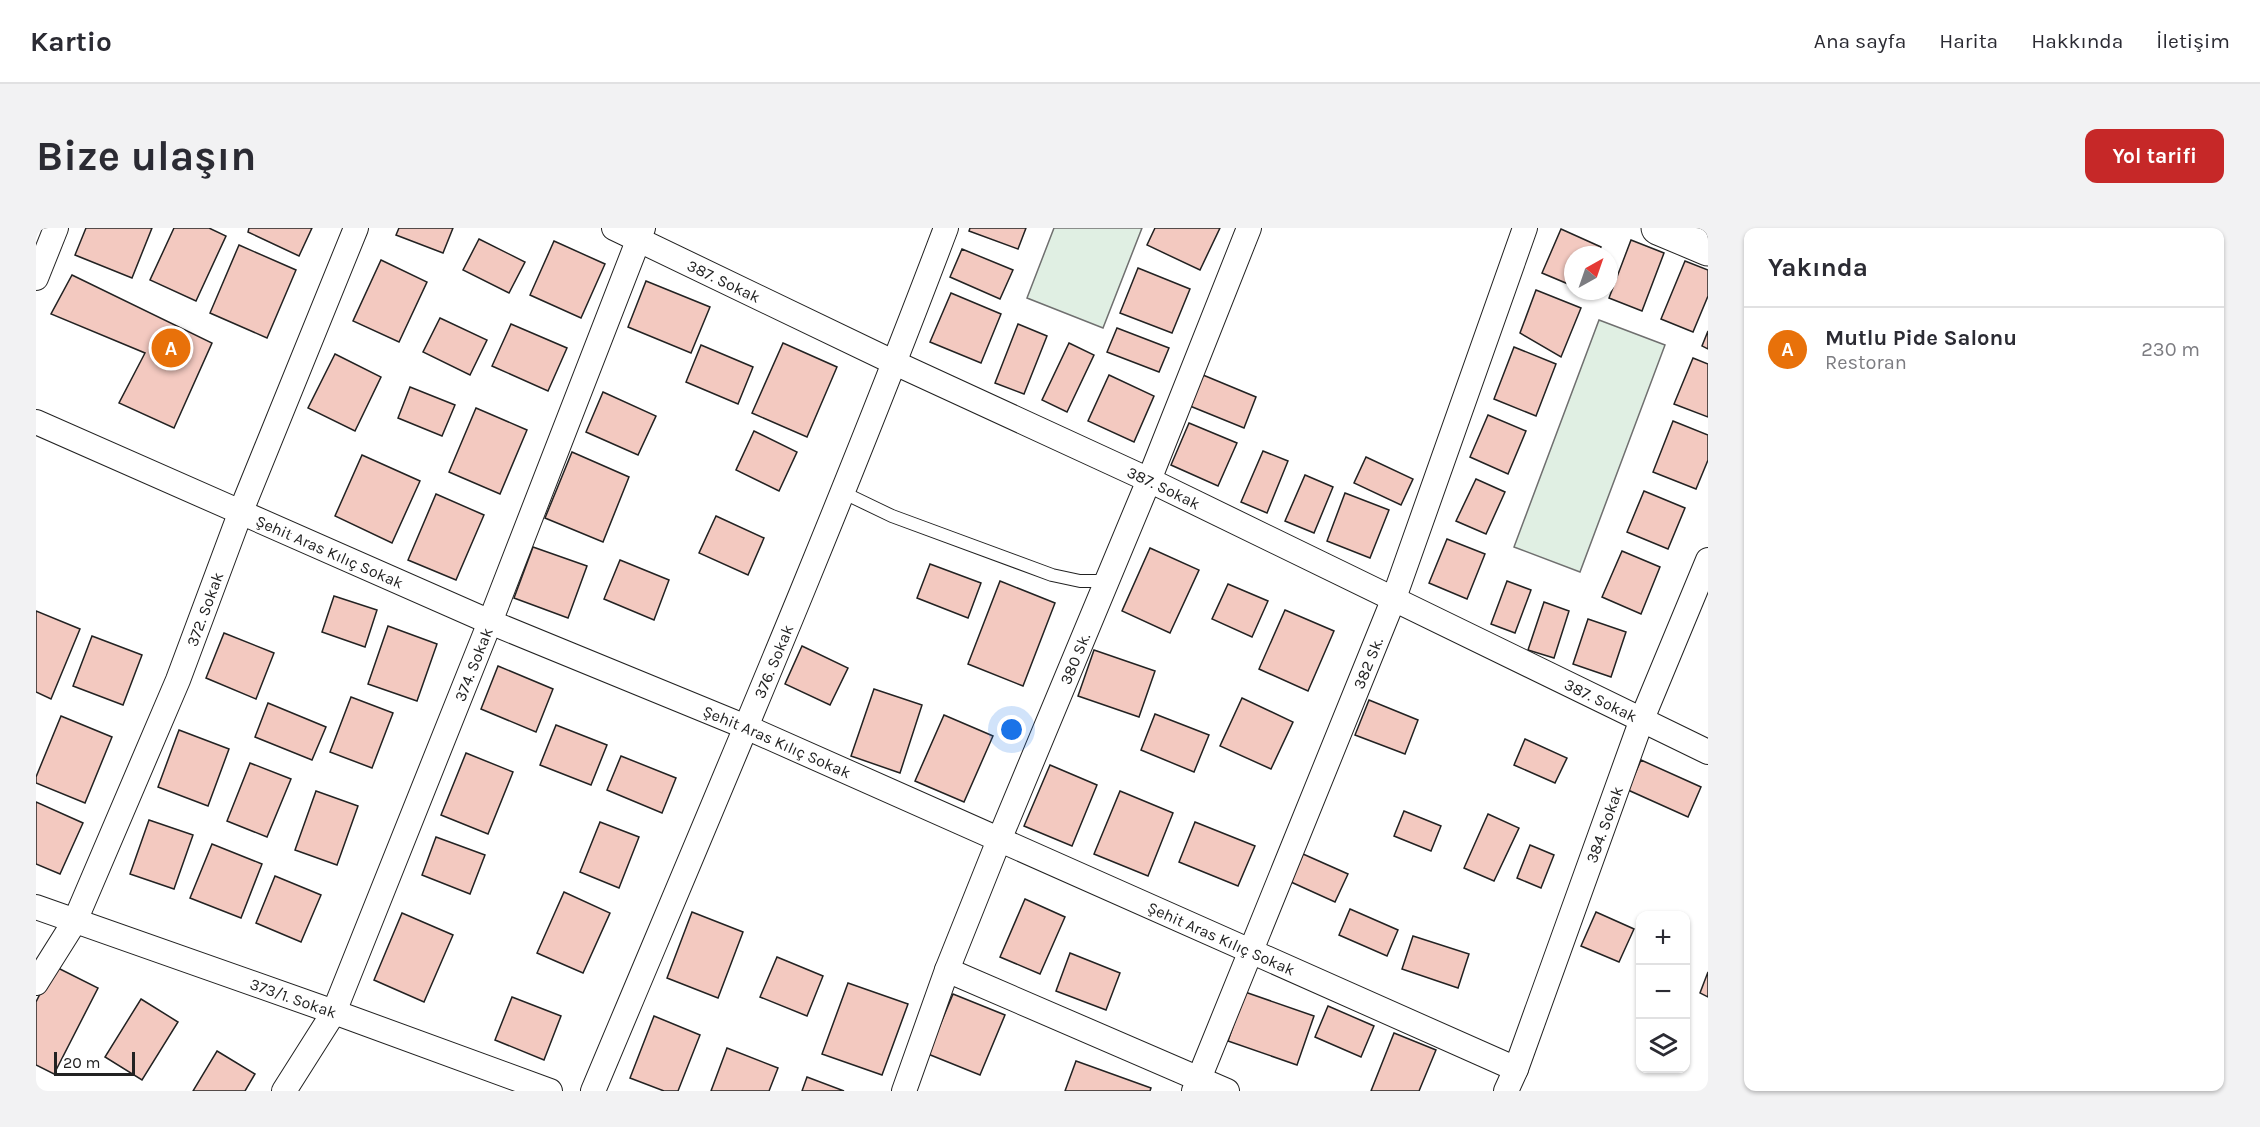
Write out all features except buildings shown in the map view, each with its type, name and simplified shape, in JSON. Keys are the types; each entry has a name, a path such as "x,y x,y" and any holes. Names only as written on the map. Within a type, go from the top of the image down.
{"street":[{"path":"36,278 56,228"},
{"name":"372. Sokak","path":"36,983 75,921 178,680 241,511 356,228"},
{"name":"387. Sokak","path":"614,228 641,234 895,363 1149,480 1708,753"},
{"name":"376. Sokak","path":"593,1091 746,727 895,363 946,228"},
{"name":"380 Sk.","path":"913,1088 947,970 1149,480 1249,228"},
{"name":"382 Sk.","path":"1196,1085 1394,598 1525,228"},
{"path":"1658,228 1708,249"},
{"name":"374. Sokak","path":"284,1091 334,1012 490,622 641,234"},
{"name":"Şehit Aras Kılıç Sokak","path":"36,422 490,622 746,727 1251,951 1511,1080"},
{"name":"384. Sokak","path":"1511,1080 1642,719 1708,560"},
{"name":"373/1. Sokak","path":"36,907 550,1091"},
{"path":"947,970 1196,1085 1227,1091"}],"lane":[{"path":"842,492 892,516 1052,575 1080,581 1107,581"}],"green space":[{"path":"1054,228 1142,228 1103,328 1027,298"},
{"path":"1599,320 1665,345 1580,572 1514,547"}],"place":[{"name":"Mutlu Pide Salonu","path":"171,348"}]}
